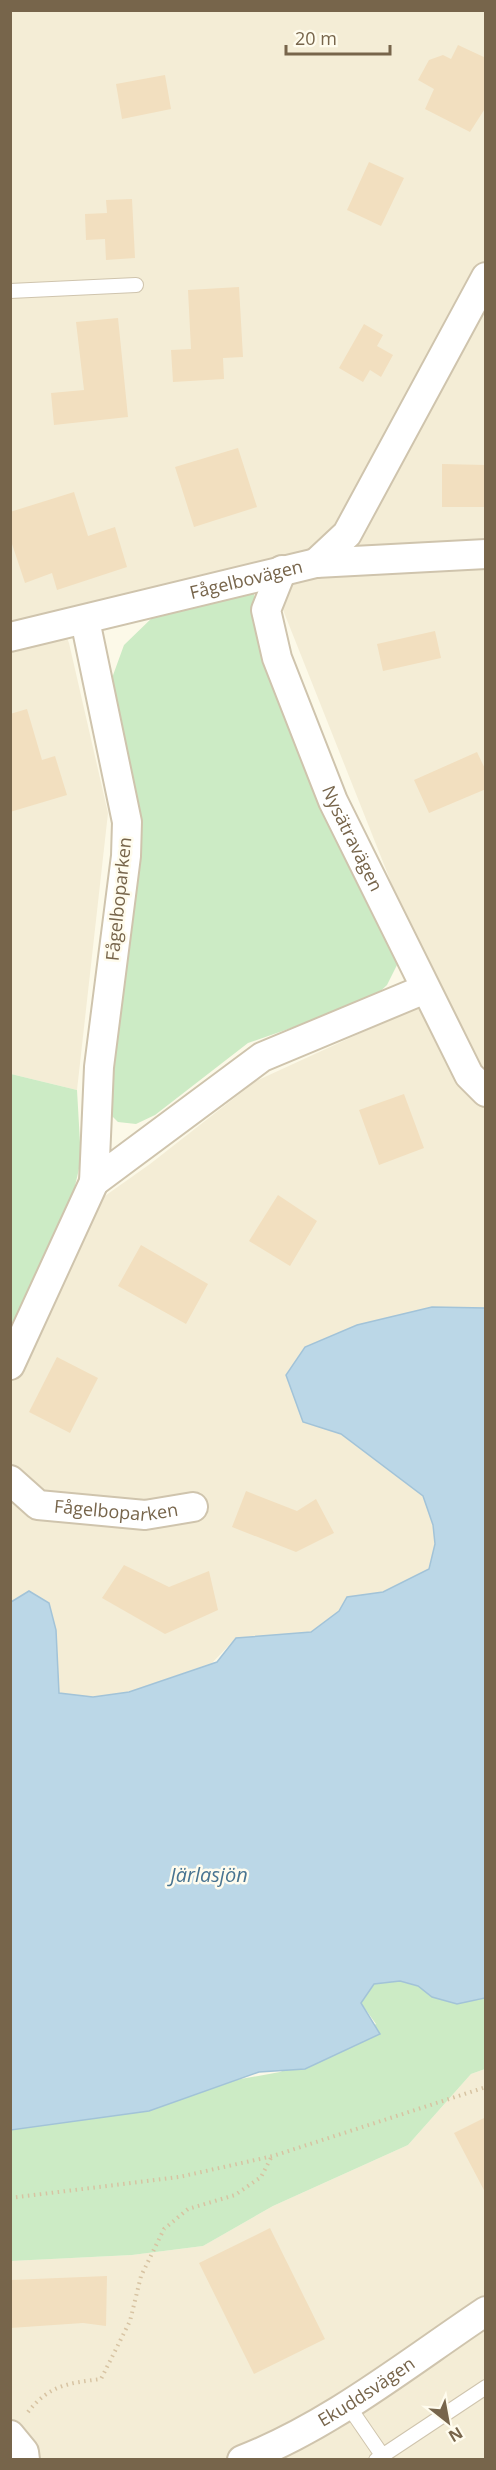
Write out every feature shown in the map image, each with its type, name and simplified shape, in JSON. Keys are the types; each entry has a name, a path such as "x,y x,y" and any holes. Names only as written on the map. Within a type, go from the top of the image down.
{"street":[{"path":"316,563 347,534 486,277"},
{"name":"Fågelbovägen","path":"10,637 316,563 486,554"},
{"name":"Nysätravägen","path":"282,570 266,610 277,658 333,801 469,1075 486,1092"},
{"name":"Fågelboparken","path":"10,1365 94,1182 99,1067 126,856 128,822 85,620"},
{"name":"Fågelboparken","path":"94,1182 210,1098 262,1057 425,989"},
{"name":"Fågelboparken","path":"10,1480 38,1505 145,1515 193,1507"},
{"name":"Ekuddsvägen","path":"242,2460 269,2449 346,2404 486,2311"},
{"path":"17,2427 25,2460"}],"lane":[{"path":"10,291 136,285"},
{"path":"346,2404 379,2457 486,2387"}],"path":[{"path":"10,2198 179,2177 273,2156 486,2087"},
{"path":"17,2427 41,2395 72,2383 101,2379 130,2321 141,2276 164,2229 188,2209 236,2195 261,2177 273,2156"}],"shaded area":[{"path":"11,11 485,11 485,1308 432,1307 397,1316 303,1422 341,1434 423,1496 433,1525 435,1545 429,1569 383,1592 347,1597 339,1611 312,1633 236,1638 212,1663 129,1692 93,1697 59,1693 56,1667 29,1591 11,1602 11,1372 95,1203 150,1164 256,1081 437,998 264,562 58,616 69,643 108,813 77,1090 11,1074"},
{"path":"485,2069 485,2459 11,2459 10,2261 132,2255 203,2246 273,2206 408,2145 471,2074"}],"green space":[{"path":"253,589 261,630 397,965 387,985 371,1000 248,1043 155,1115 136,1124 118,1122 108,1112 116,721 112,678 124,645 155,615"},
{"path":"11,1074 77,1090 81,1160 75,1186 56,1242 11,1346"},
{"path":"400,1981 418,1986 432,1997 457,2004 485,1998 485,2069 471,2074 408,2145 273,2206 203,2246 132,2255 11,2261 11,2120 280,2072 341,2045 376,2024 361,2003 374,1984"}],"water":[{"name":"Järlasjön","path":"432,1307 485,1308 485,1998 457,2004 432,1997 418,1986 400,1981 374,1984 361,2003 380,2034 305,2069 259,2072 149,2111 11,2130 11,1602 29,1591 49,1603 56,1630 59,1693 93,1697 129,1692 217,1662 236,1638 311,1632 339,1611 347,1597 383,1592 429,1569 435,1544 433,1525 423,1496 341,1434 303,1422 286,1375 305,1347 357,1325"}],"building":[{"path":"458,45 486,58 486,107 470,132 425,109 434,89 418,80 429,60 443,55 451,59"},
{"path":"165,75 171,109 122,119 116,84"},
{"path":"369,162 404,178 381,226 347,210"},
{"path":"132,199 135,258 106,260 105,239 86,240 85,214 107,213 106,200"},
{"path":"239,287 243,357 223,358 224,379 173,382 171,350 191,349 188,290"},
{"path":"118,318 128,417 54,425 51,393 84,390 76,322"},
{"path":"364,324 383,335 377,346 393,355 381,377 370,370 363,382 339,368"},
{"path":"238,448 257,507 194,527 175,467"},
{"path":"442,464 486,465 486,507 442,507"},
{"path":"74,492 88,536 115,527 127,567 57,590 52,573 25,583 10,538 10,512"},
{"path":"435,631 441,658 383,671 377,644"},
{"path":"27,709 42,760 55,756 67,795 10,812 10,714"},
{"path":"477,752 486,771 486,789 429,813 414,780"},
{"path":"404,1094 424,1148 379,1165 359,1110"},
{"path":"278,1195 317,1221 290,1266 249,1241"},
{"path":"141,1245 208,1284 186,1324 118,1286"},
{"path":"57,1357 98,1378 70,1433 29,1412"},
{"path":"246,1491 297,1511 316,1499 334,1533 296,1552 232,1527"},
{"path":"124,1565 169,1587 209,1571 218,1610 165,1634 102,1598"},
{"path":"486,2117 486,2194 454,2133"},
{"path":"270,2228 325,2339 254,2374 199,2263"},
{"path":"107,2276 106,2326 83,2323 10,2328 10,2280"}]}
